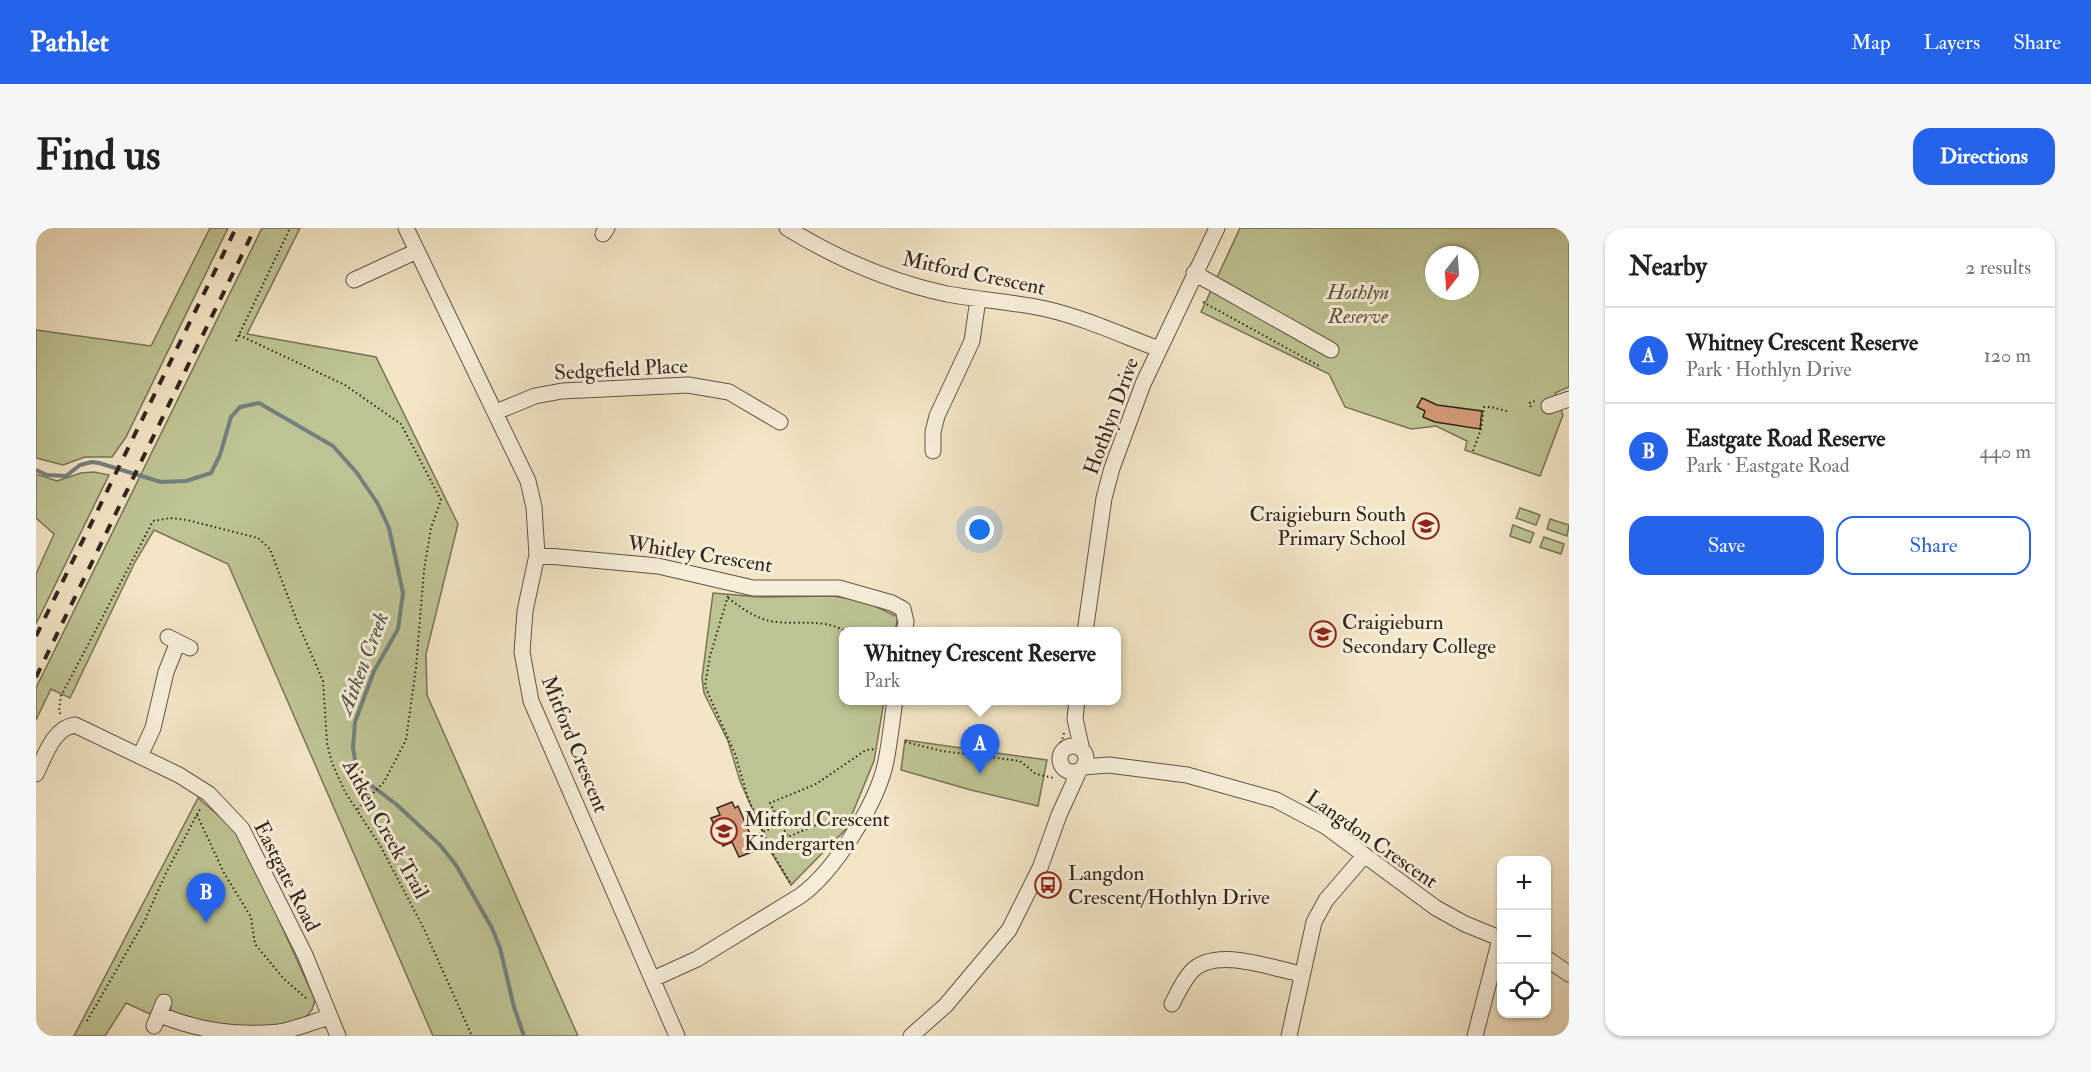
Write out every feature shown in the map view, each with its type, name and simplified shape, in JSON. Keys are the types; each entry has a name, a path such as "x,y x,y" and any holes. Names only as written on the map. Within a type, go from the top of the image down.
{"street":[{"name":"Mitford Crescent","path":"406,228 528,482 534,507 537,555 525,611 522,652 531,701 677,1036"},
{"name":"Mitford Crescent","path":"787,228 874,272 908,284 978,299 1047,309 1159,349"},
{"name":"Hothlyn Drive","path":"1086,627 1104,498 1129,420 1159,349 1217,228"},
{"path":"354,280 417,251"},
{"path":"1194,273 1331,350"},
{"path":"933,451 933,432 937,416 972,340 978,299"},
{"name":"Sedgefield Place","path":"496,412 535,396 561,392 688,385 729,392 780,422"},
{"path":"1549,406 1569,399"},
{"name":"Whitley Crescent","path":"537,555 658,566 753,588 839,588 892,603 903,609 905,627"},
{"path":"140,756 153,728 166,672 179,642"},
{"path":"653,979 697,959 800,896 812,886 855,832 885,764 894,705"},
{"path":"911,1036 946,1005 1009,930 1040,868 1073,766 1070,723 1075,705"},
{"name":"Langdon Crescent","path":"1070,723 1065,749 1075,747 1073,766 1109,765 1187,775 1276,800 1325,826 1436,908 1465,924 1497,937"},
{"path":"36,774 62,724"},
{"name":"Eastgate Road","path":"62,724 78,726 179,775 209,794 242,829 305,956 338,1036"},
{"path":"1289,1036 1314,922 1326,900 1365,856"},
{"path":"1475,1036 1497,954"},
{"path":"1172,1004 1189,974 1203,962 1210,960 1231,960 1301,974"},
{"path":"1551,961 1569,974"},
{"path":"159,1014 187,1026 222,1035 251,1036 281,1032 329,1017"}],"path":[{"path":"236,341 290,228"},
{"path":"1203,302 1321,367"},
{"path":"239,335 345,385 401,424 441,500 431,528 423,570 416,668 406,740 381,786 357,810"},
{"path":"1473,451 1481,429 1484,407 1491,406 1507,411"},
{"name":"Aitken Creek Trail","path":"62,724 59,710 61,696 153,521 170,518 187,520 258,538 270,549 323,681 327,743 332,763 345,792 381,847 424,929 472,1036"},
{"path":"800,896 772,854 748,798 735,754 705,686 710,656 728,598 748,613 776,622 819,623 839,629"},
{"path":"1070,723 1054,756 1056,768 1073,766"},
{"path":"903,742 942,751 1020,761 1036,774 1073,766"},
{"path":"832,818 788,837 770,803 816,784 866,750 881,750"},
{"path":"87,1021 144,921 166,873 209,794"},
{"path":"196,815 227,879 251,917 255,944 284,979 306,998 310,1005"},
{"path":"751,837 781,824"}],"green space":[{"path":"210,228 228,228 126,437 112,457 85,457 63,465 36,458 36,330 151,346"},
{"path":"262,228 300,228 247,334 376,357 458,524 426,654 427,695 578,1036 433,1036 228,564 154,530 135,562 70,698 51,689 36,720 36,688"},
{"name":"Hothlyn Reserve","path":"1240,228 1569,228 1569,387 1555,393 1563,415 1540,476 1465,450 1467,441 1436,426 1411,429 1345,407 1329,374 1201,312"},
{"path":"94,472 109,475 36,624 36,574 54,534 36,518 36,474 57,481 81,473"},
{"path":"1520,508 1540,515 1536,525 1516,518"},
{"path":"1550,519 1569,525 1567,536 1547,529"},
{"path":"1513,525 1534,533 1530,543 1510,536"},
{"path":"1544,537 1564,544 1561,554 1540,547"},
{"path":"713,593 759,597 832,596 864,601 898,617 896,627 839,627 839,705 883,705 874,761 846,829 791,885 772,854 740,781 728,741 704,693 702,678"},
{"path":"905,740 1047,760 1038,806 901,770"},
{"path":"198,798 232,827 247,849 315,1000 312,1010 304,1019 274,1027 221,1029 171,1011 170,1001 152,1015 126,1003 105,1036 74,1036"}],"building":[{"path":"1422,398 1437,405 1482,411 1480,429 1435,422 1423,417 1425,411 1417,407"},
{"path":"732,802 735,808 738,806 757,850 739,857 732,842 723,846 711,818 720,815 717,808"}],"waterway":[{"name":"Aitken Creek","path":"36,470 47,475 66,476 80,465 92,462 161,482 186,481 211,473 220,455 231,417 240,407 259,403 333,446 357,473 378,504 389,528 403,593 398,629 374,671 355,722 353,748 357,771 440,845 456,865 492,928 500,948 514,1007 524,1036"}],"railway":[{"path":"36,636 236,228"},
{"path":"36,677 255,228"}],"place":[{"name":"Craigieburn South Primary School","path":"1426,526"},
{"name":"Craigieburn Secondary College","path":"1323,634"},
{"name":"Whitney Crescent Reserve","path":"980,774"},
{"name":"Mitford Crescent Kindergarten","path":"724,831"},
{"name":"Langdon Crescent/Hothlyn Drive","path":"1048,885"},
{"name":"Eastgate Road Reserve","path":"206,923"}]}
